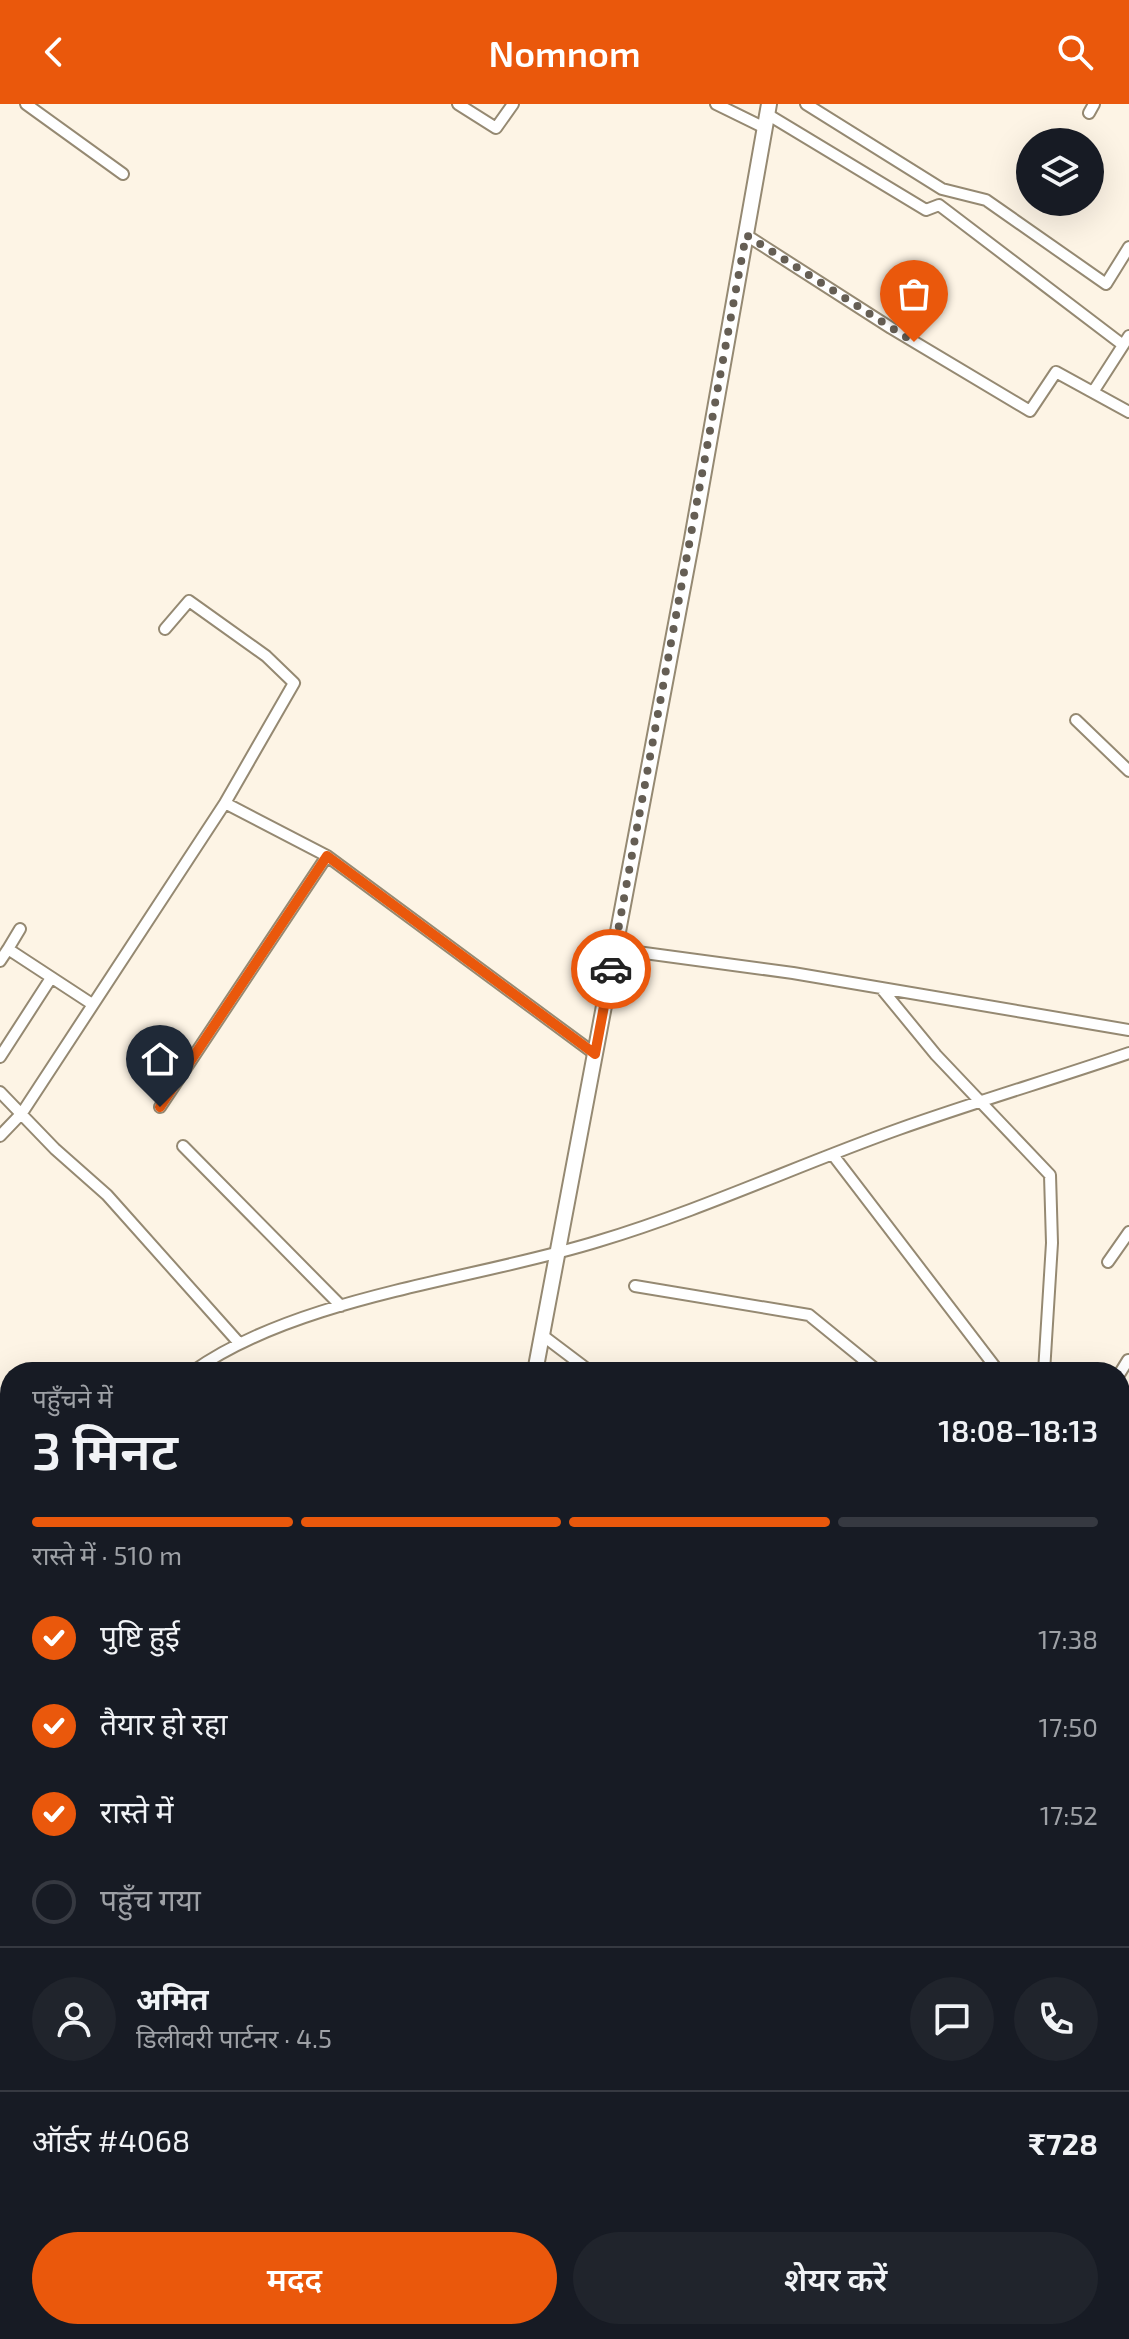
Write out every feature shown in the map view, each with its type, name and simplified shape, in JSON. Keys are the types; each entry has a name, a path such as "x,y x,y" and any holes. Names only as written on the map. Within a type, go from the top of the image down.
{"main road":[{"path":"537,1362 767,115"}],"street":[{"path":"26,104 123,174"},
{"path":"458,104 496,128 513,104"},
{"path":"716,104 767,115 926,210 939,205 1126,340 1093,392"},
{"path":"806,104 942,189 986,200 1106,284 1129,247"},
{"path":"746,235 891,328 1030,411 1056,372 1129,412"},
{"path":"0,1136 22,1113 225,803 294,683 266,656 189,601 165,629"},
{"path":"1076,720 1129,771"},
{"path":"225,803 327,856 595,1054"},
{"path":"160,1107 327,856"},
{"path":"0,961 20,929"},
{"path":"8,949 92,1004"},
{"path":"615,949 881,988 1129,1030"},
{"path":"0,1057 51,978"},
{"path":"881,988 936,1055 1050,1175 1052,1231 1045,1362"},
{"path":"208,1362 239,1343 341,1306 557,1254 669,1220 833,1155 1129,1053"},
{"path":"0,1092 55,1149 107,1195 239,1343"},
{"path":"183,1146 341,1306"},
{"path":"833,1155 991,1362"},
{"path":"1108,1262 1129,1232"},
{"path":"635,1286 809,1315 867,1362"},
{"path":"542,1335 578,1362"}],"way so far":[{"path":"611,969 746,235 914,342"}],"route":[{"path":"160,1107 327,856 394,903 489,979 595,1054 611,969"}]}
